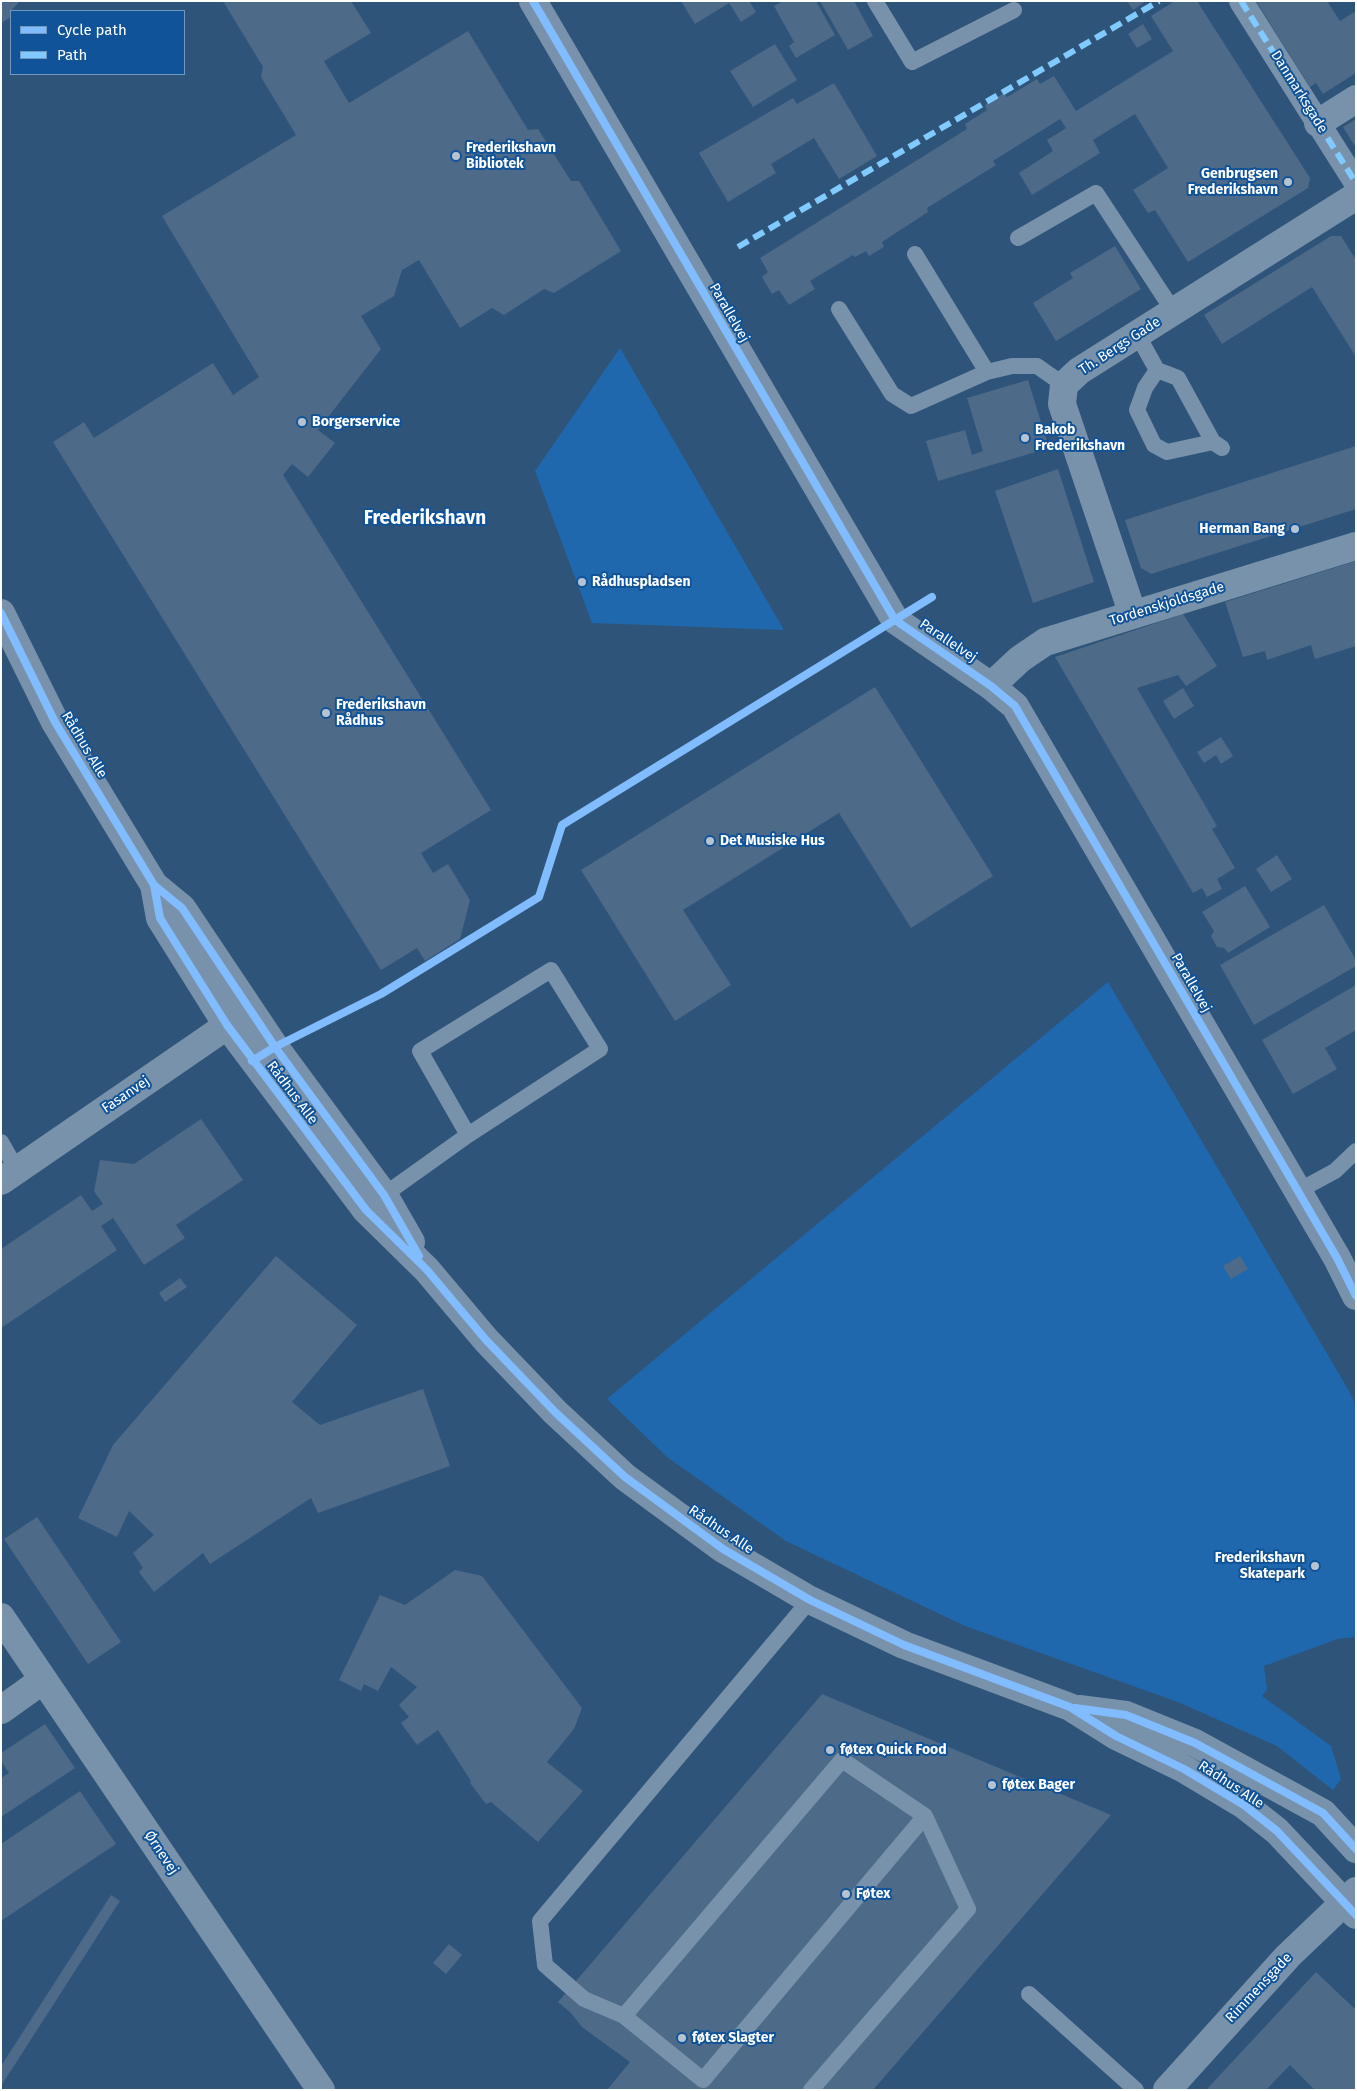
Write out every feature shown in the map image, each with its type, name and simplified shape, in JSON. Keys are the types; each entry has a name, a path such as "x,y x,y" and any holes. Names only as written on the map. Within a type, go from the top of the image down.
{"street":[{"name":"Danmarksgade","path":"1241,1 1356,183"},
{"name":"Parallelvej","path":"536,2 895,620 991,686 1015,706 1337,1258 1356,1296"},
{"path":"1318,123 1356,99"},
{"name":"Th. Bergs Gade","path":"1064,385 1079,371 1356,196"},
{"path":"1064,385 1062,404 1133,615"},
{"name":"Tordenskjoldsgade","path":"991,686 1020,659 1045,642 1356,546"},
{"name":"Rådhus Alle","path":"1,613 55,722 154,885 182,908 251,1009 375,1202"},
{"name":"Rådhus Alle","path":"154,885 160,918 227,1026 375,1202 427,1270 486,1340 555,1412 625,1477 723,1549 810,1600 904,1645 1070,1707 1116,1736 1184,1769 1244,1805 1277,1831 1352,1903"},
{"name":"Fasanvej","path":"9,1175 251,1009"},
{"name":"Ørnevej","path":"1,1617 320,2090"},
{"path":"1,1710 43,1680"},
{"name":"Rådhus Alle","path":"1070,1707 1126,1715 1195,1743 1322,1813 1356,1849"},
{"name":"Rimmensgade","path":"1167,2090 1288,1956 1352,1903"}],"lane":[{"path":"875,1 912,62 1014,10"},
{"path":"1018,238 1096,193 1174,312"},
{"path":"915,254 988,372"},
{"path":"839,309 892,394 911,406 988,372 1012,366 1037,366 1064,385"},
{"path":"1137,334 1157,370 1178,378 1218,445 1168,452 1154,445 1137,410 1145,388 1157,370"},
{"path":"375,1202 468,1135 600,1049 551,970 420,1051 468,1135"},
{"path":"1,1142 9,1175"},
{"path":"1298,1191 1334,1171 1356,1151"},
{"path":"810,1600 540,1921 545,1965 584,1999 624,2016 709,2085 925,1816"},
{"path":"624,2016 842,1760 925,1816 968,1909 811,2090"},
{"path":"1029,1994 1136,2090"}],"shaded area":[{"path":"620,348 784,630 592,623 535,471"},
{"path":"1108,982 1349,1391 1356,1406 1356,1637 1337,1639 1264,1666 1267,1689 1262,1696 1331,1746 1341,1779 1333,1790 1277,1746 1178,1702 965,1626 786,1541 667,1457 607,1399"}],"building":[{"path":"1,1 20,1 10,10 10,18 1,23"},
{"path":"223,1 351,1 371,33 324,61 349,103 468,31 528,130 538,129 571,181 579,181 621,251 554,293 544,289 504,315 492,308 460,328 419,260 402,270 394,296 361,316 381,349 318,430 335,443 308,477 292,464 283,475 491,810 421,853 433,873 448,864 470,900 460,939 425,961 417,948 381,970 53,442 84,422 94,438 213,363 233,395 259,377 162,216 296,135 261,77 263,67"},
{"path":"681,1 749,1 756,12 741,22 729,3 695,24"},
{"path":"783,1 816,1 835,35 796,58 789,46 794,42 774,6"},
{"path":"820,1 854,1 873,36 848,50"},
{"path":"1127,1 1146,1 1133,10"},
{"path":"1175,1 1197,1 1310,178 1308,188 1188,262 1155,210 1148,213 1133,190 1168,168 1135,114 1093,140 1100,153 1032,195 1019,173 1053,151 1047,140 1066,128 1060,119 993,161 996,165 927,208 928,212 882,242 884,247 869,256 866,251 855,257 853,255 810,281 815,289 789,305 779,290 772,294 762,277 768,272 760,258 967,129 965,124 987,110 985,105 1004,93 1007,97 1037,79 1040,84 1054,76 1076,111 1173,51 1151,16"},
{"path":"1256,1 1327,1 1340,21 1356,11 1356,73 1323,94 1316,83 1310,87"},
{"path":"1143,24 1152,39 1137,48 1128,34"},
{"path":"775,44 797,80 753,107 730,71"},
{"path":"834,83 877,156 839,179 814,138 771,164 776,173 728,202 699,153 793,98 797,104"},
{"path":"1356,119 1356,148 1343,127"},
{"path":"1331,236 1341,236 1356,260 1356,357 1312,287 1222,344 1204,315"},
{"path":"1115,246 1141,289 1056,341 1033,303 1073,278 1070,273"},
{"path":"1028,380 1049,448 938,481 926,441 965,430 972,455 983,451 967,398"},
{"path":"1356,446 1356,509 1151,574 1141,568 1125,520"},
{"path":"1058,469 1094,582 1033,603 995,491"},
{"path":"1356,561 1356,646 1315,659 1311,645 1267,660 1265,651 1243,657 1225,602"},
{"path":"1183,614 1217,666 1186,686 1178,675 1137,688 1217,826 1212,829 1235,868 1217,879 1222,889 1207,897 1202,888 1193,893 1055,657"},
{"name":"Det Musiske Hus","path":"875,687 993,876 911,928 839,813 683,910 731,985 675,1021 581,870"},
{"path":"1183,688 1194,706 1174,719 1163,701"},
{"path":"1221,737 1233,756 1221,764 1216,755 1204,763 1197,752"},
{"path":"1277,855 1292,879 1271,892 1256,869"},
{"path":"1245,886 1270,927 1228,953 1224,948 1217,947 1211,936 1214,931 1202,912"},
{"path":"1324,905 1356,960 1356,966 1254,1025 1220,965"},
{"path":"1356,985 1356,1030 1325,1048 1337,1069 1293,1094 1262,1040"},
{"path":"201,1119 243,1180 176,1225 185,1238 144,1265 113,1218 101,1226 117,1250 1,1328 1,1249 81,1195 92,1211 103,1204 94,1191 100,1160 134,1164"},
{"path":"276,1256 357,1325 292,1402 320,1425 423,1389 450,1466 318,1513 311,1498 210,1564 203,1553 154,1592 139,1572 143,1568 133,1553 154,1535 129,1511 117,1537 78,1518 113,1445"},
{"path":"1240,1256 1248,1269 1231,1279 1223,1266"},
{"path":"180,1278 187,1287 165,1302 159,1293"},
{"path":"37,1517 121,1642 88,1664 4,1539"},
{"path":"455,1570 482,1576 582,1708 574,1729 547,1762 583,1791 538,1842 491,1802 486,1804 470,1783 471,1781 438,1730 417,1745 401,1723 409,1717 399,1705 417,1687 391,1667 378,1691 364,1684 361,1691 339,1680 380,1595 405,1605"},
{"name":"Føtex","path":"822,1694 1111,1815 873,2090 607,2090 630,2062 582,2027 571,2013 558,2002"},
{"path":"45,1724 75,1768 1,1817 1,1778 9,1773 1,1761 1,1753"},
{"path":"80,1791 116,1844 1,1921 1,1844"},
{"path":"111,1895 120,1901 1,2086 1,2066"},
{"path":"449,1944 462,1955 446,1974 433,1963"},
{"path":"1316,1972 1356,2010 1356,2090 1315,2090 1290,2065 1266,2090 1206,2090"}],"marked path":[{"path":"738,247 1159,1"},
{"path":"1241,1 1356,183"}],"cycle path":[{"path":"533,1 895,620 991,686 1015,706 1337,1258 1356,1296"},
{"path":"252,1061 275,1047 381,994 539,897 562,825 932,597"},
{"path":"1,613 55,722 154,885 160,918 227,1025 366,1210 427,1270 486,1340 555,1412 625,1477 723,1549 810,1600 904,1645 1070,1707 1116,1736 1184,1769 1244,1805 1277,1831 1356,1915"},
{"path":"154,885 182,908 275,1047 384,1195 419,1256"},
{"path":"1075,1708 1126,1715 1195,1743 1323,1813 1356,1849"}],"place":[{"name":"Frederikshavn Bibliotek","path":"456,156"},
{"name":"Genbrugsen Frederikshavn","path":"1288,182"},
{"name":"Borgerservice","path":"302,422"},
{"name":"Bakob Frederikshavn","path":"1025,438"},
{"name":"Herman Bang","path":"1295,529"},
{"name":"Rådhuspladsen","path":"582,582"},
{"name":"Frederikshavn Rådhus","path":"326,713"},
{"name":"Det Musiske Hus","path":"710,841"},
{"name":"Frederikshavn Skatepark","path":"1315,1566"},
{"name":"føtex Quick Food","path":"830,1750"},
{"name":"føtex Bager","path":"992,1785"},
{"name":"Føtex","path":"846,1894"},
{"name":"føtex Slagter","path":"682,2038"}],"district":[{"name":"Frederikshavn","path":"425,519"}]}
